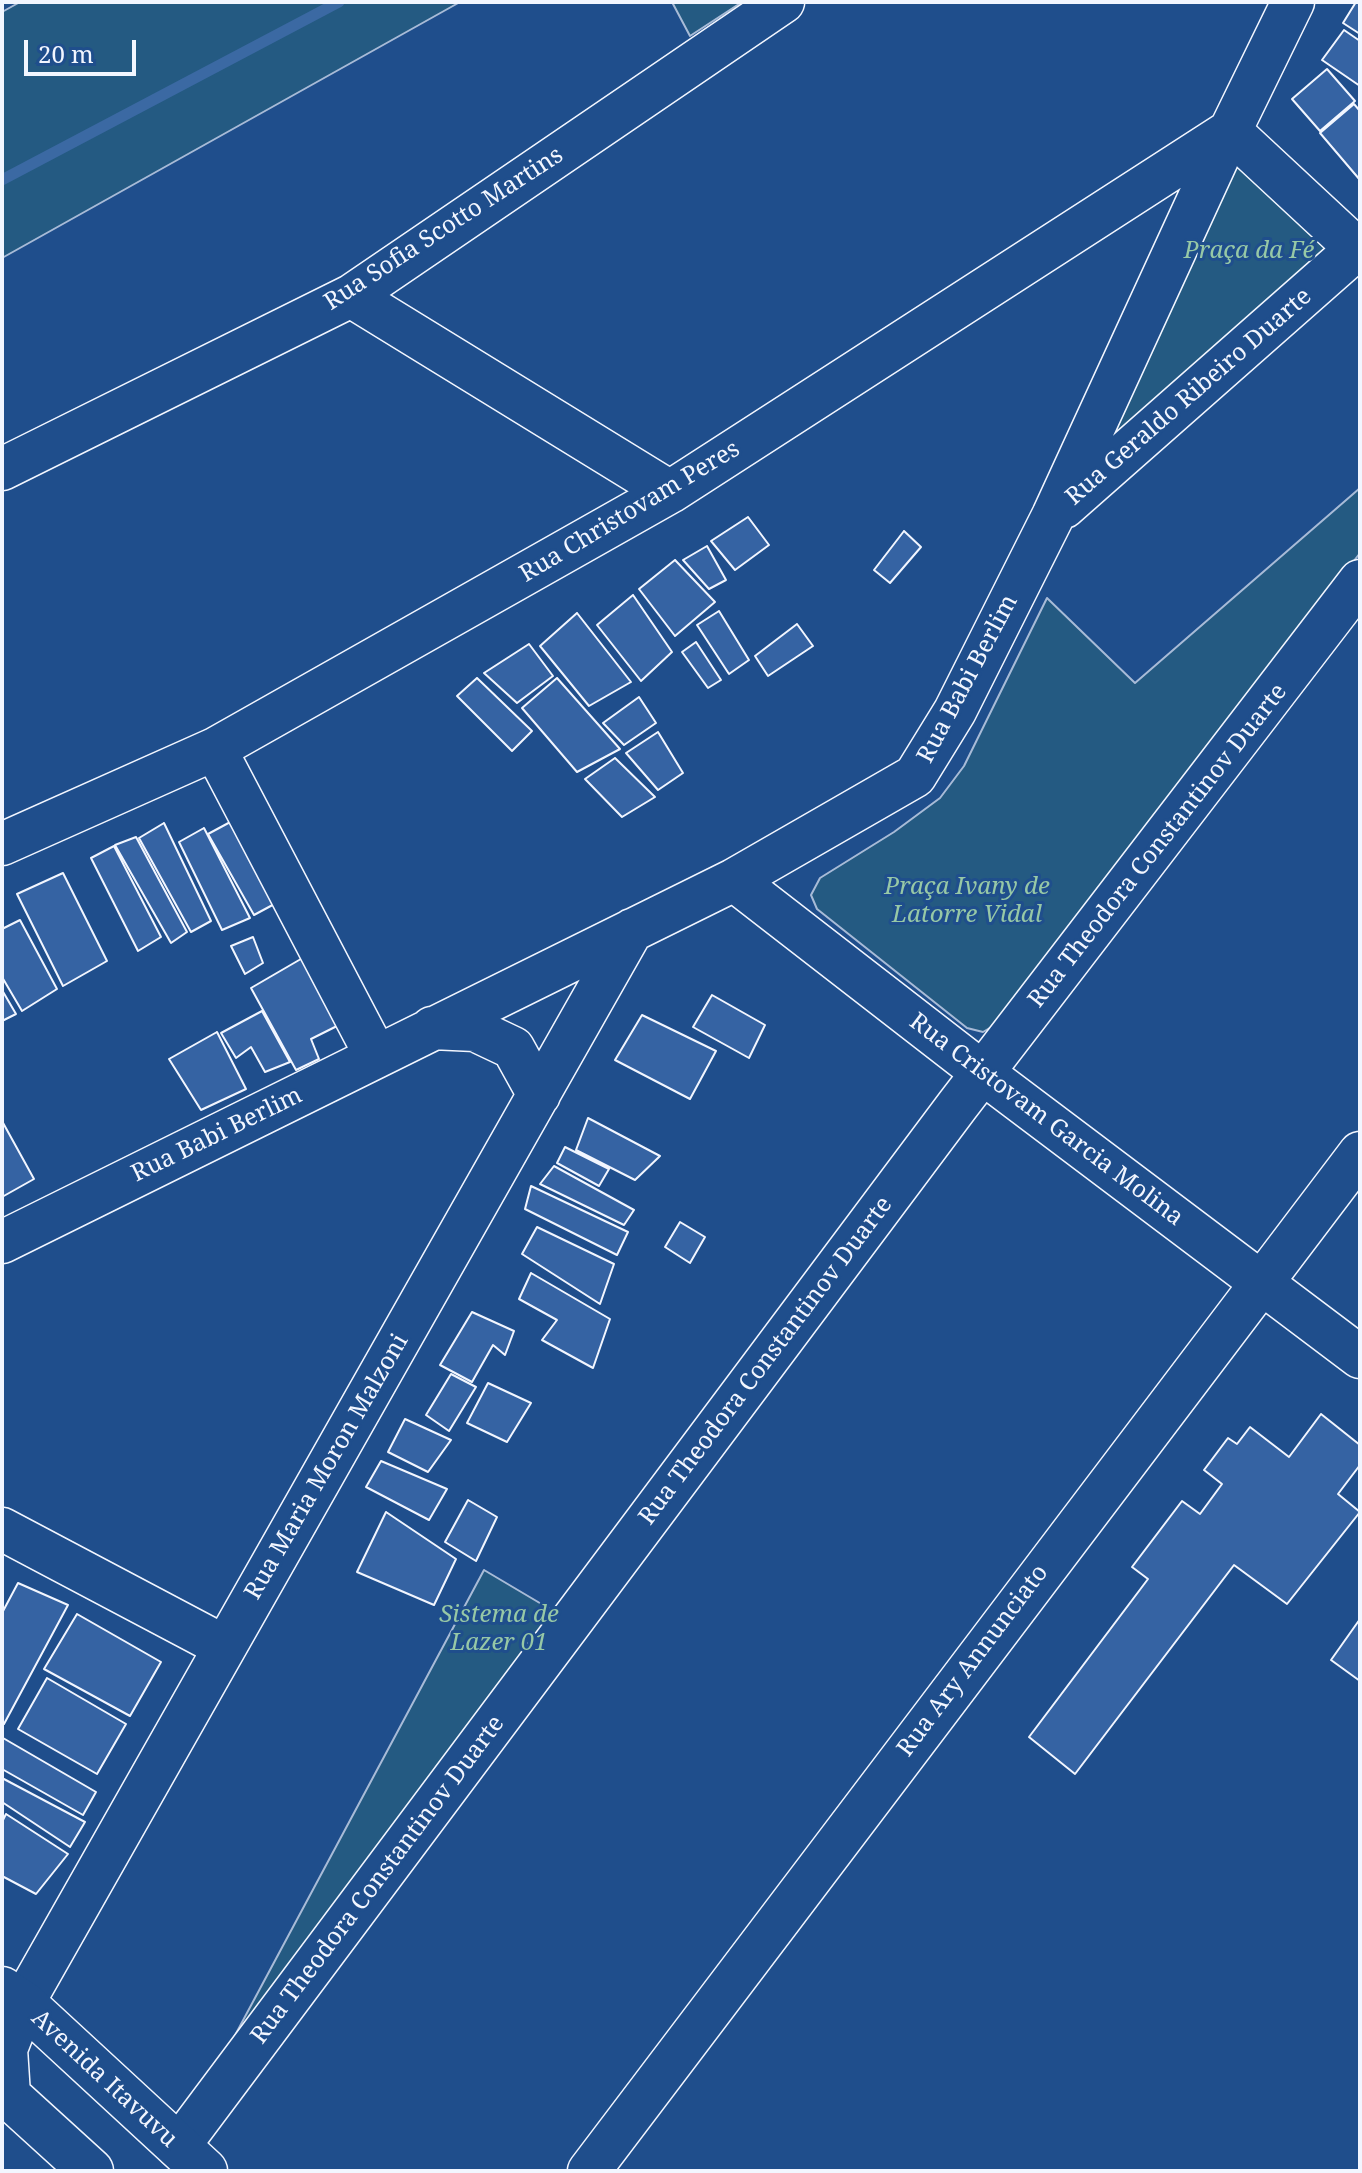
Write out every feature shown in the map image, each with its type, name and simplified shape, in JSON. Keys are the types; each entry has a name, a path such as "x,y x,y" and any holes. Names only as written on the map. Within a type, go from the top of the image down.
{"main road":[{"name":"Avenida Itavuvu","path":"12,1996 192,2159"},
{"path":"12,1996 5,2049 4,2096 91,2171"}],"street":[{"name":"Rua Sofia Scotto Martins","path":"2,469 351,296 783,2"},
{"name":"Rua Babi Berlim","path":"2,1242 734,880 915,776 955,711 1053,516 1230,131 1293,2"},
{"path":"1230,131 1358,248"},
{"name":"Rua Christovam Peres","path":"2,844 215,749 670,492 1230,131"},
{"name":"Rua Geraldo Ribeiro Duarte","path":"1053,516 1358,248"},
{"path":"351,296 670,492"},
{"name":"Rua Theodora Constantinov Duarte","path":"192,2159 983,1073 1360,581"},
{"path":"215,749 376,1056"},
{"name":"Rua Cristovam Garcia Molina","path":"734,880 983,1073 1360,1357"},
{"name":"Rua Maria Moron Malzoni","path":"12,1996 225,1647 632,930"},
{"name":"Rua Babi Berlim","path":"432,1028 475,1030 513,1048 539,1095"},
{"name":"Rua Ary Annunciato","path":"589,2171 1260,1281 1360,1153"},
{"path":"2,1529 225,1647"}],"green space":[{"path":"20,2 460,2 2,258 2,12"},
{"path":"672,2 742,2 690,36"},
{"name":"Praça da Fé","path":"1233,157 1331,250 1093,461"},
{"name":"Praça Ivany de Latorre Vidal","path":"1360,488 1360,553 998,1023 983,1032 967,1028 817,909 811,895 820,878 894,832 940,798 964,766 1047,598 1135,683"},
{"name":"Sistema de Lazer 01","path":"484,1570 560,1615 202,2097"}],"building":[{"path":"1356,2 1360,2 1360,34 1343,23"},
{"path":"1344,30 1360,41 1360,86 1322,60"},
{"path":"1327,69 1355,101 1320,131 1292,99"},
{"path":"1354,104 1360,111 1360,180 1320,133"},
{"path":"748,517 769,545 735,570 711,541"},
{"path":"904,531 921,547 890,583 874,570"},
{"path":"707,546 726,580 709,589 683,560"},
{"path":"675,560 715,602 675,636 639,589"},
{"path":"633,595 672,652 641,681 597,625"},
{"path":"719,611 749,660 729,674 697,625"},
{"path":"577,613 631,682 589,706 540,646"},
{"path":"797,624 813,646 768,676 755,656"},
{"path":"696,642 721,680 708,688 682,652"},
{"path":"529,644 553,676 517,703 484,673"},
{"path":"477,678 532,731 512,751 457,696"},
{"path":"557,678 620,749 577,772 522,708"},
{"path":"639,697 656,723 624,745 603,723"},
{"path":"658,732 683,773 658,790 626,753"},
{"path":"615,758 655,797 622,817 585,779"},
{"path":"234,820 280,901 254,915 208,834"},
{"path":"164,823 211,921 191,932 139,838"},
{"path":"204,828 250,918 222,930 179,842"},
{"path":"136,837 187,932 171,943 115,845"},
{"path":"114,846 161,937 138,951 91,858"},
{"path":"63,873 107,961 63,986 17,894"},
{"path":"20,920 57,989 22,1011 2,977 2,929"},
{"path":"253,937 263,963 245,974 231,946"},
{"path":"306,956 337,1026 311,1039 319,1059 296,1070 251,988"},
{"path":"2,990 16,1014 2,1021"},
{"path":"712,995 765,1025 749,1058 693,1027"},
{"path":"262,1011 290,1062 265,1072 251,1047 236,1058 221,1033"},
{"path":"642,1015 716,1051 690,1099 615,1060"},
{"path":"217,1032 246,1089 201,1110 169,1059"},
{"path":"588,1118 660,1156 635,1180 576,1150"},
{"path":"2,1121 34,1179 2,1197"},
{"path":"565,1147 609,1169 599,1186 557,1163"},
{"path":"554,1166 634,1210 624,1225 540,1184"},
{"path":"531,1186 628,1232 617,1255 525,1209"},
{"path":"680,1222 705,1237 690,1263 665,1247"},
{"path":"537,1227 614,1264 600,1304 522,1254"},
{"path":"531,1273 610,1319 593,1368 542,1340 557,1320 519,1299"},
{"path":"472,1312 514,1331 505,1355 493,1345 472,1382 440,1365"},
{"path":"451,1374 476,1387 449,1431 426,1415"},
{"path":"488,1383 531,1403 507,1442 467,1423"},
{"path":"1321,1414 1360,1445 1360,1465 1338,1494 1360,1512 1287,1604 1234,1565 1075,1774 1029,1737 1148,1579 1132,1567 1182,1501 1200,1514 1222,1484 1204,1470 1228,1438 1237,1444 1250,1427 1289,1457"},
{"path":"405,1419 451,1440 428,1472 388,1452"},
{"path":"381,1461 447,1489 429,1520 366,1487"},
{"path":"468,1500 497,1517 476,1561 445,1542"},
{"path":"386,1512 456,1559 434,1605 357,1572"},
{"path":"18,1583 68,1605 4,1724 2,1613"},
{"path":"77,1614 161,1662 130,1716 44,1669"},
{"path":"1360,1619 1360,1681 1331,1660"},
{"path":"47,1678 126,1724 97,1774 18,1729"},
{"path":"3,1738 96,1792 83,1815 2,1769"},
{"path":"2,1778 85,1822 70,1847 2,1802"},
{"path":"6,1814 68,1854 36,1894 2,1876 2,1822"}],"waterway":[{"path":"2,180 339,2"}]}
